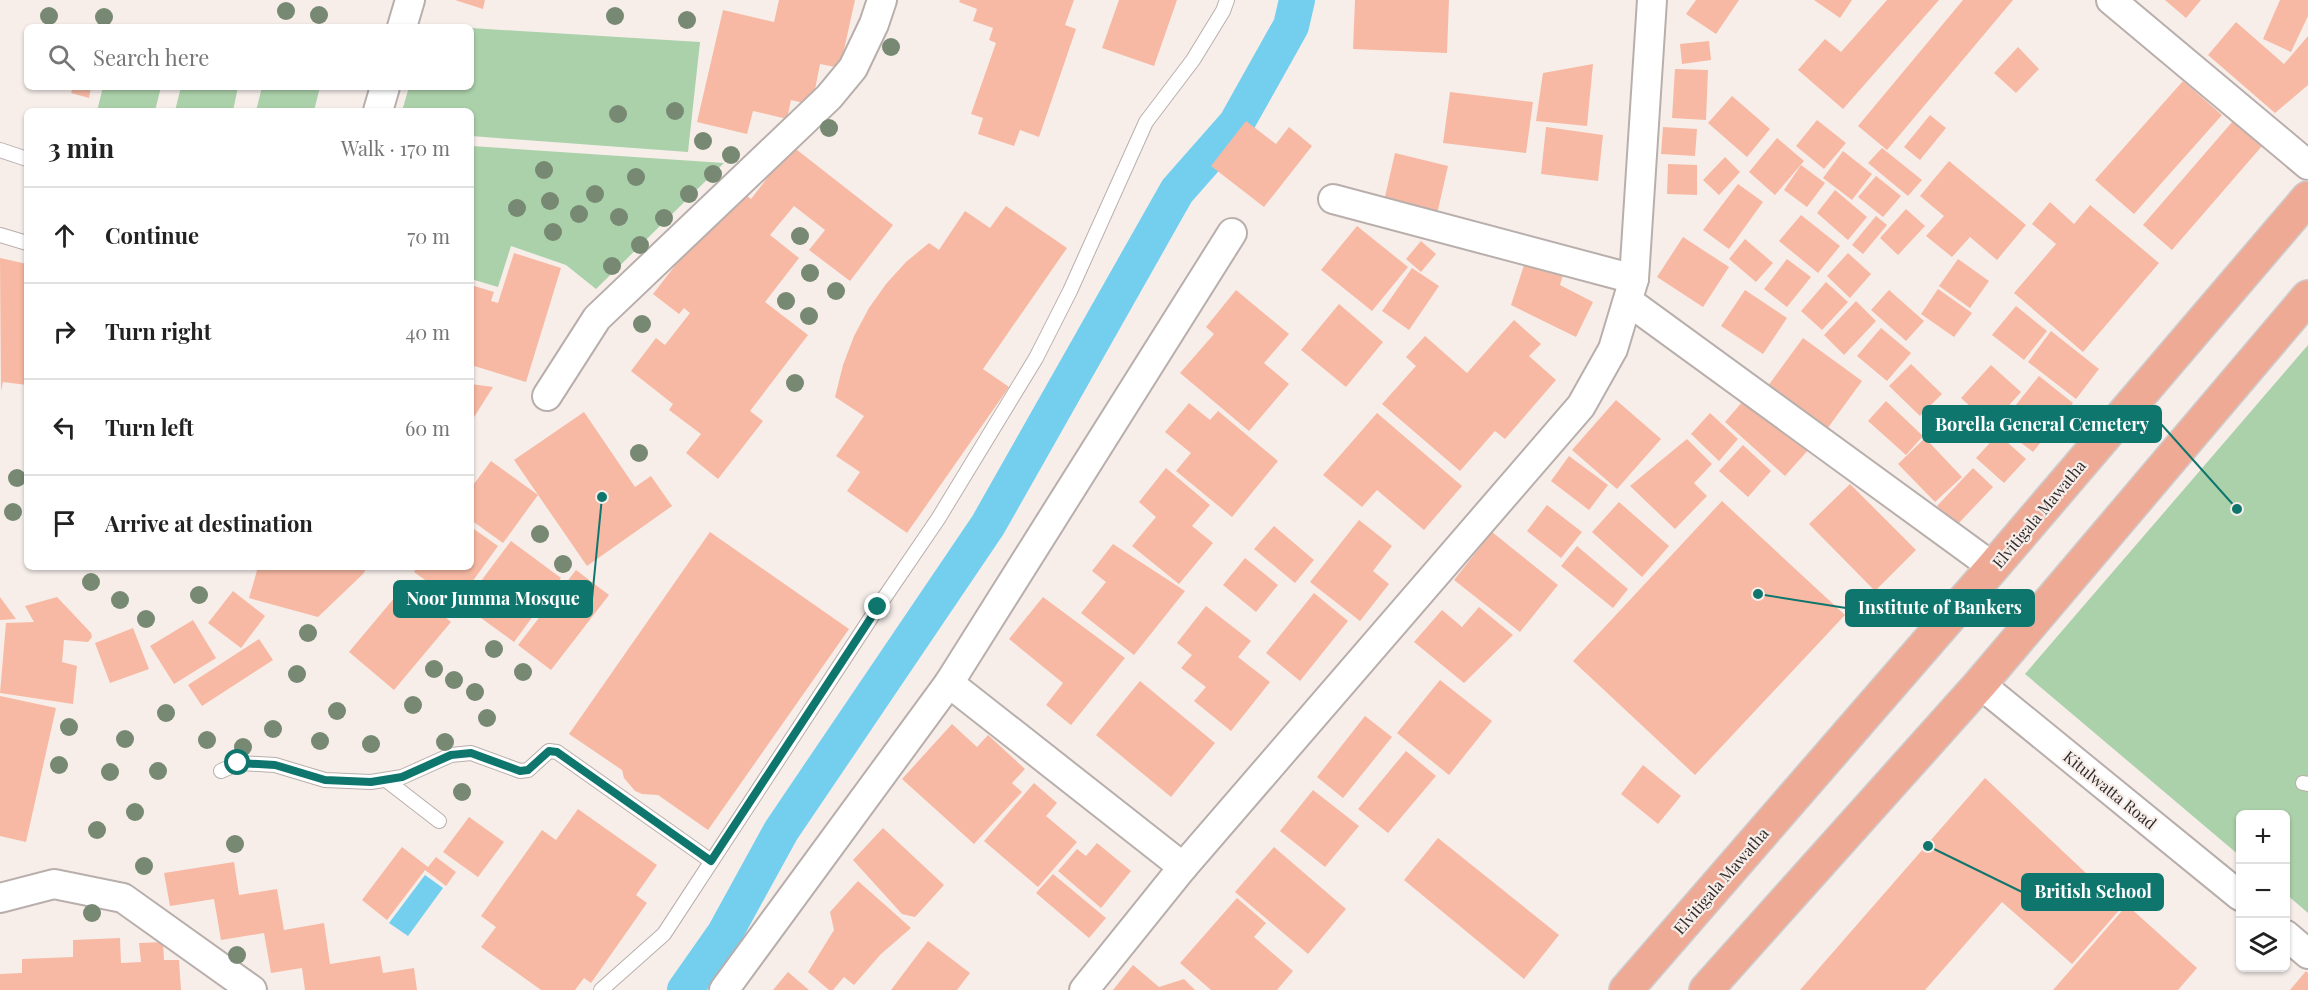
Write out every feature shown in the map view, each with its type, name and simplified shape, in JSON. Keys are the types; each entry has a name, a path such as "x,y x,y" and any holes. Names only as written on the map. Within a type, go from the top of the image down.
{"highway":[{"name":"Elvitigala Mawatha","path":"1626,990 1993,567 2308,198"},
{"path":"1706,990 1980,684 2308,297"}],"street":[{"path":"403,24 410,0"},
{"path":"547,396 597,318 830,97 853,68 874,24 882,0"},
{"path":"1084,990 1183,867 1581,406 1613,349 1631,290 1652,0"},
{"path":"2111,0 2308,165"},
{"path":"379,108 384,90"},
{"path":"1333,199 1631,290 1993,567"},
{"path":"724,990 949,683 1232,233"},
{"path":"949,683 1183,867"},
{"name":"Kitulwatta Road","path":"1980,684 2236,892"},
{"path":"0,898 54,884 123,898 252,990"},
{"path":"2290,938 2308,954"}],"lane":[{"path":"601,990 664,934 938,519 1036,358 1070,291 1146,122 1193,60 1223,11 1227,0"},
{"path":"0,150 24,158"},
{"path":"0,235 24,242"},
{"path":"221,771 238,763 275,765 325,780 371,782 402,777 451,755 471,753 520,771 528,770 549,751 557,752 711,861"},
{"path":"386,780 439,821"}],"green space":[{"path":"474,28 700,42 688,152 474,136 474,108 403,108 408,90 474,90"},
{"path":"102,90 160,90 156,108 98,108"},
{"path":"180,90 237,90 234,108 176,108"},
{"path":"261,90 319,90 315,108 257,108"},
{"path":"474,146 724,163 596,289 566,265 511,246 498,287 474,280"},
{"path":"2308,345 2308,913 2290,897 2290,810 2236,810 2236,853 2025,674"}],"water":[{"path":"425,875 443,888 408,936 389,923"}],"building":[{"path":"455,0 485,0 483,9"},
{"path":"779,0 855,0 840,68 820,64 812,105 791,100 787,119 753,111 747,134 697,122 723,10 774,22"},
{"path":"960,0 1074,0 1065,25 1076,29 1039,137 1020,130 1014,146 978,134 983,118 971,114 996,43 989,40 993,28 973,21 977,9 959,2"},
{"path":"1119,0 1177,0 1154,66 1102,48"},
{"path":"1355,0 1449,0 1447,53 1353,49"},
{"path":"1696,0 1739,0 1716,34 1686,14"},
{"path":"1814,0 1852,0 1840,18"},
{"path":"1887,0 1939,0 1843,109 1798,70 1825,39 1841,52"},
{"path":"1963,0 2013,0 1887,150 1858,126"},
{"path":"2165,0 2201,0 2186,18"},
{"path":"2280,0 2308,0 2308,16 2291,52 2263,39"},
{"path":"2236,22 2284,64 2308,36 2308,85 2275,113 2208,55"},
{"path":"1709,41 1711,60 1682,64 1680,44"},
{"path":"2018,47 2039,69 2016,93 1994,73"},
{"path":"1593,64 1587,126 1536,121 1543,73"},
{"path":"1675,69 1708,70 1706,120 1672,118"},
{"path":"2183,81 2222,115 2134,214 2095,180"},
{"path":"72,90 90,90 89,98 71,93"},
{"path":"1450,92 1533,102 1526,153 1443,143"},
{"path":"1732,96 1770,129 1747,157 1708,123"},
{"path":"1930,115 1946,128 1920,160 1904,147"},
{"path":"1817,120 1846,143 1824,169 1796,146"},
{"path":"1246,121 1276,144 1289,127 1312,146 1264,207 1211,166"},
{"path":"2233,121 2262,146 2172,250 2143,225"},
{"path":"1546,127 1603,135 1598,181 1541,174"},
{"path":"1663,127 1697,129 1695,156 1661,154"},
{"path":"1777,138 1804,161 1775,195 1749,172"},
{"path":"792,146 893,225 850,281 809,250 825,230 794,206 770,235 799,258 765,302 808,335 750,411 763,421 718,479 686,453 701,434 669,410 673,404 631,371 656,338 665,345 690,313 684,308 679,314 653,294 736,187 751,199"},
{"path":"1882,148 1922,180 1908,196 1868,163"},
{"path":"1843,151 1872,174 1852,200 1823,178"},
{"path":"1395,153 1448,166 1437,214 1384,201"},
{"path":"1725,157 1740,172 1719,195 1703,180"},
{"path":"1949,161 2026,225 1997,260 1970,237 1952,257 1926,236 1944,216 1920,196"},
{"path":"1668,164 1697,165 1697,195 1667,194"},
{"path":"1801,165 1825,183 1807,207 1784,190"},
{"path":"1876,176 1901,196 1883,217 1858,197"},
{"path":"1738,184 1763,202 1729,249 1703,230"},
{"path":"1835,190 1867,217 1848,240 1817,213"},
{"path":"2050,202 2074,224 2090,205 2159,263 2083,352 2014,293 2056,244 2032,224"},
{"path":"1006,206 1067,248 983,369 1009,387 907,533 847,491 860,472 836,456 864,416 835,397 843,365 854,336 869,308 906,262 929,243 939,250 965,211 990,228"},
{"path":"1906,209 1925,226 1898,255 1880,238"},
{"path":"1801,215 1840,246 1818,273 1779,241"},
{"path":"1876,216 1887,225 1863,254 1852,245"},
{"path":"1357,226 1408,267 1372,311 1321,270"},
{"path":"1683,237 1729,267 1703,307 1657,277"},
{"path":"1745,239 1773,263 1756,282 1729,259"},
{"path":"1421,241 1436,254 1421,272 1406,259"},
{"path":"514,253 561,268 526,382 474,366 474,286 494,292 491,301 498,303"},
{"path":"1848,253 1871,274 1850,298 1827,276"},
{"path":"0,258 24,263 24,385 3,382 1,391"},
{"path":"1526,259 1566,265 1560,285 1593,302 1576,337 1511,305"},
{"path":"1787,259 1811,277 1787,307 1764,289"},
{"path":"1958,259 1989,281 1970,308 1939,286"},
{"path":"1412,268 1439,286 1409,330 1382,311"},
{"path":"1826,282 1848,302 1822,330 1801,311"},
{"path":"1938,289 1972,313 1954,337 1921,314"},
{"path":"1236,290 1289,334 1264,363 1289,384 1249,431 1180,373 1214,334 1206,327"},
{"path":"1745,290 1787,318 1763,354 1721,326"},
{"path":"1889,290 1924,321 1906,341 1871,310"},
{"path":"1856,301 1876,321 1844,355 1824,335"},
{"path":"1339,304 1383,342 1346,387 1301,350"},
{"path":"2016,306 2047,331 2024,360 1992,335"},
{"path":"1514,320 1541,344 1529,356 1556,380 1505,439 1495,431 1460,471 1382,404 1416,366 1406,357 1425,336 1467,373"},
{"path":"1881,328 1911,353 1887,381 1857,356"},
{"path":"2051,331 2099,369 2076,399 2028,362"},
{"path":"1803,338 1862,381 1827,429 1768,386"},
{"path":"1911,364 1942,394 1920,416 1889,386"},
{"path":"1991,365 2021,392 1991,425 1961,398"},
{"path":"2039,376 2073,403 2033,452 1999,426"},
{"path":"474,384 493,387 474,417"},
{"path":"1749,394 1810,448 1785,476 1725,422"},
{"path":"1616,400 1661,439 1617,489 1572,450"},
{"path":"1886,401 1923,436 1906,455 1868,421"},
{"path":"1189,403 1210,420 1218,411 1278,461 1232,517 1176,471 1191,453 1165,432"},
{"path":"584,412 635,487 651,476 672,506 587,566 514,460"},
{"path":"1377,413 1462,486 1424,530 1377,490 1362,507 1323,475"},
{"path":"1710,413 1738,439 1719,461 1691,434"},
{"path":"1998,434 2026,459 2004,483 1976,458"},
{"path":"1925,438 1962,477 1935,502 1898,464"},
{"path":"1687,439 1712,464 1694,483 1707,496 1675,529 1630,486"},
{"path":"1743,445 1771,471 1748,497 1719,471"},
{"path":"1569,456 1608,485 1589,510 1551,481"},
{"path":"491,461 538,495 503,543 474,522 474,484"},
{"path":"1166,468 1210,505 1192,526 1213,543 1179,584 1132,546 1156,517 1139,502"},
{"path":"1973,468 1993,487 1957,525 1937,506"},
{"path":"1850,484 1916,550 1875,591 1809,524"},
{"path":"1722,501 1845,615 1695,775 1573,661"},
{"path":"1619,502 1669,546 1642,577 1592,532"},
{"path":"1547,505 1582,532 1561,558 1527,531"},
{"path":"1359,520 1392,546 1373,571 1389,584 1360,621 1310,582"},
{"path":"1274,526 1314,560 1295,583 1254,549"},
{"path":"474,529 498,546 457,603 414,572 415,570 474,570"},
{"path":"710,532 849,629 708,830 658,795 635,791 624,778 622,770 569,734"},
{"path":"1492,532 1558,585 1520,632 1454,580"},
{"path":"511,541 561,578 514,642 463,605"},
{"path":"1113,544 1185,591 1134,655 1081,613 1106,582 1092,571"},
{"path":"1577,546 1628,589 1613,608 1561,566"},
{"path":"1245,558 1278,585 1256,612 1223,585"},
{"path":"257,570 365,570 318,617 249,598"},
{"path":"576,570 609,595 551,670 518,645"},
{"path":"406,584 451,622 394,690 349,652"},
{"path":"233,591 265,616 241,648 208,623"},
{"path":"1314,593 1348,621 1300,681 1266,653"},
{"path":"0,597 16,619 0,620"},
{"path":"57,597 91,633 92,637 88,642 64,640 62,662 77,666 73,704 0,693 6,623 34,622 25,606"},
{"path":"1043,597 1125,658 1071,725 1046,705 1063,683 1009,639"},
{"path":"1206,606 1251,641 1238,657 1270,682 1231,731 1194,701 1206,687 1181,668 1192,655 1177,643"},
{"path":"1479,607 1513,635 1464,683 1414,642 1442,610 1462,627"},
{"path":"193,620 216,658 174,684 150,646"},
{"path":"133,628 149,669 110,683 95,643"},
{"path":"259,639 273,660 202,706 188,685"},
{"path":"1440,680 1492,721 1449,775 1397,733"},
{"path":"1140,681 1215,743 1171,797 1096,735"},
{"path":"0,696 56,708 26,842 0,836"},
{"path":"1365,716 1392,737 1343,798 1317,777"},
{"path":"952,724 977,747 988,735 1025,769 1012,783 1022,792 974,844 902,779"},
{"path":"1406,751 1436,776 1388,833 1358,809"},
{"path":"1643,765 1681,796 1658,824 1621,794"},
{"path":"1985,778 2122,907 2072,964 2002,902 1925,990 1800,990"},
{"path":"1034,783 1057,803 1046,816 1077,842 1038,887 984,841"},
{"path":"1313,790 1359,826 1325,867 1280,831"},
{"path":"578,809 657,865 636,895 647,903 591,983 584,978 575,990 541,990 481,947 496,927 481,916 542,830 556,840"},
{"path":"469,817 504,842 478,877 443,852"},
{"path":"883,828 944,885 915,917 902,914 853,860"},
{"path":"1438,838 1559,935 1524,979 1404,880"},
{"path":"1097,843 1131,871 1101,908 1058,871 1077,849 1086,856"},
{"path":"402,847 428,867 436,857 456,872 446,886 425,870 387,920 362,900"},
{"path":"1274,847 1346,909 1308,954 1235,892"},
{"path":"234,862 239,895 277,889 284,930 324,923 330,964 380,956 383,973 414,968 417,990 305,990 302,968 271,973 264,933 221,940 214,899 170,906 164,873"},
{"path":"1053,874 1106,918 1089,938 1036,893"},
{"path":"858,881 911,928 881,954 854,985 844,977 833,990 829,990 808,972 834,930 830,912"},
{"path":"1237,898 1266,923 1254,937 1293,971 1277,990 1211,990 1180,963"},
{"path":"2127,905 2197,968 2178,990 2053,990"},
{"path":"120,938 121,963 141,962 139,943 163,942 164,960 179,960 181,990 0,990 0,974 22,973 22,959 73,957 73,940"},
{"path":"928,941 970,973 957,990 891,990"},
{"path":"1133,965 1159,987 1184,979 1195,990 1113,990"},
{"path":"2306,971 2308,990 2290,990"},
{"path":"788,972 809,990 773,990"}],"waterway":[{"path":"685,990 725,933 781,831 988,525 1177,191 1236,124 1291,26 1297,0"}],"place":[{"name":"Noor Jumma Mosque","path":"602,497"},
{"name":"Borella General Cemetery","path":"2237,509"},
{"name":"Institute of Bankers","path":"1758,594"},
{"name":"British School","path":"1928,846"}],"route":[{"path":"238,763 275,765 325,780 371,782 402,777 451,755 471,753 520,771 528,770 549,751 557,752 711,861 878,607"}]}
